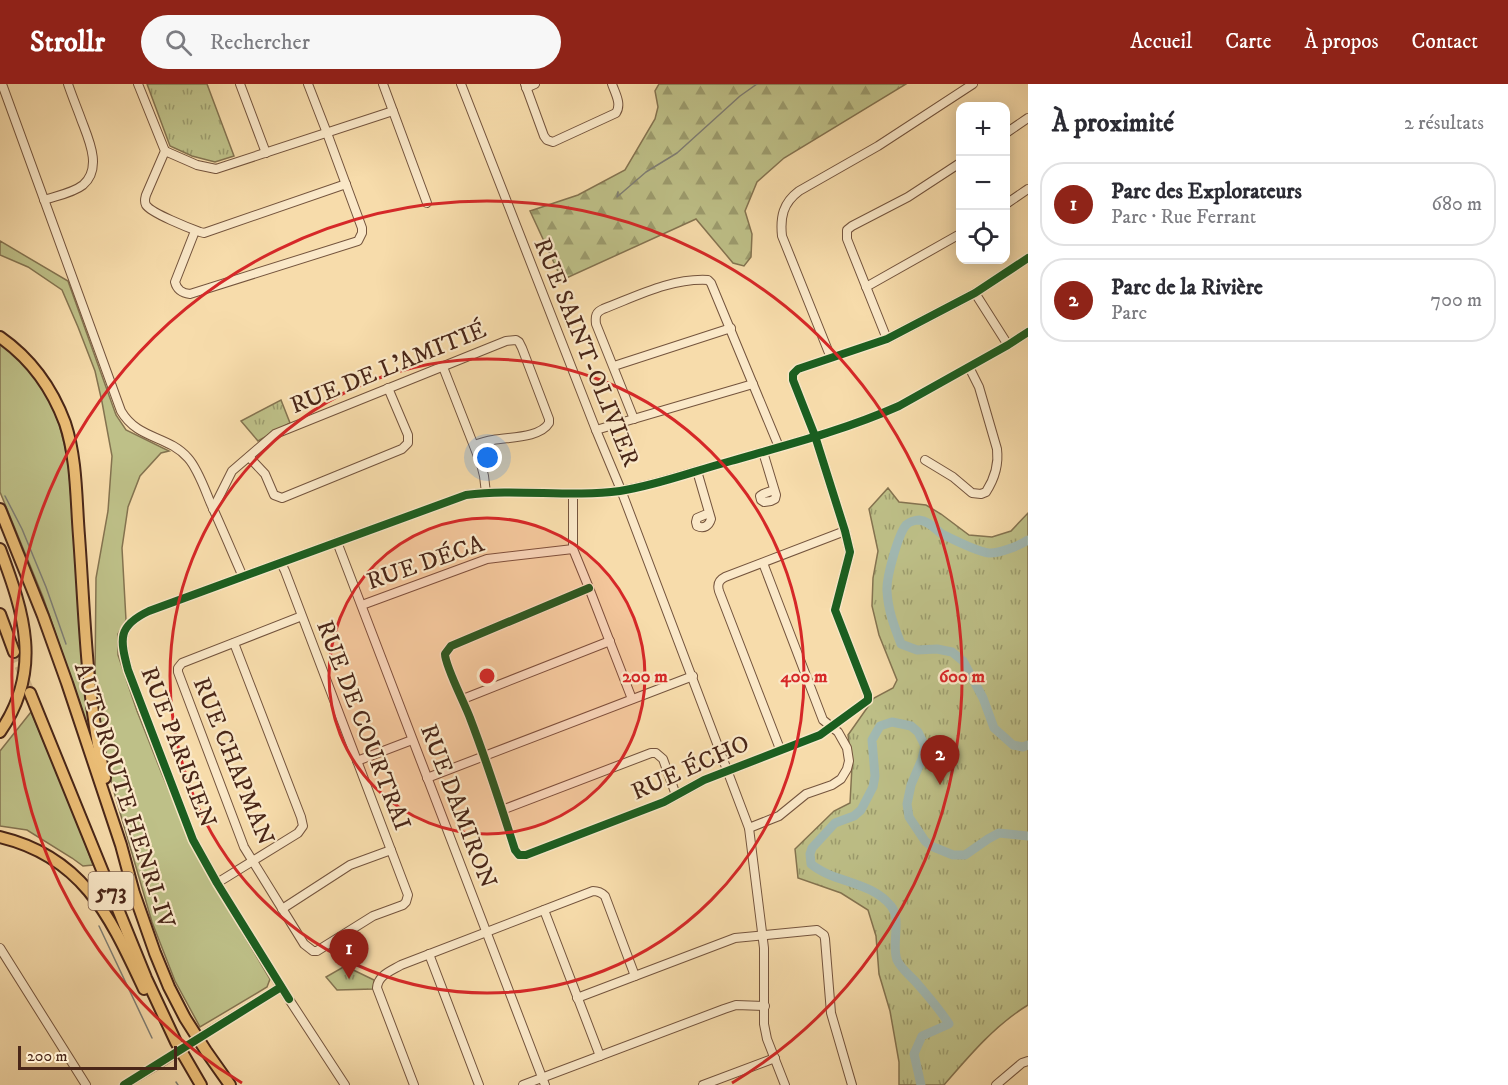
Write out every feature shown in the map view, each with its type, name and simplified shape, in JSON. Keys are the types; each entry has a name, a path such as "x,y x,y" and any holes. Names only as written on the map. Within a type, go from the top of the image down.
{"highway":[{"path":"0,337 21,353 41,377 60,411 69,439 92,706 104,774 121,845"},
{"name":"AUTOROUTE HENRI-IV","path":"0,509 67,683 155,953 185,1018 230,1085"},
{"path":"0,549 18,598 23,619 26,656 17,699 0,732"},
{"path":"0,614 14,652"},
{"name":"AUTOROUTE HENRI-IV","path":"30,693 146,978 176,1042 201,1085"},
{"path":"0,837 28,846 54,860 77,877 94,896 116,930 170,1043 194,1085"}],"street":[{"path":"2,84 121,411 138,430 174,446 188,457 243,577 466,495 486,493 573,494 621,490 764,452 882,414 1028,332"},
{"path":"44,200 83,185 93,169 92,148 68,84"},
{"path":"138,84 165,151 197,165 216,169 393,111"},
{"path":"240,84 266,153"},
{"path":"195,231 175,282 178,289 185,294 358,242 362,228 308,84"},
{"path":"383,84 427,203"},
{"name":"RUE SAINT-OLIVIER","path":"461,84 621,490 749,828 765,971 764,1024 767,1040 785,1085"},
{"path":"535,84 525,86 544,136 553,142 616,112 619,103 612,84"},
{"path":"831,358 782,236 782,215 786,205 799,191 878,146 973,84"},
{"path":"1010,130 1028,118"},
{"path":"165,151 146,195 146,205 153,211 204,233 346,184"},
{"path":"887,339 846,234 849,227 908,197 956,166"},
{"path":"1010,201 1028,189"},
{"path":"866,287 956,236"},
{"path":"780,749 718,586 721,579 725,577 845,531 793,374 798,369 887,339 975,292 1028,258"},
{"path":"634,419 596,324 596,314 603,309 664,285 708,280 711,282 779,447"},
{"path":"975,292 1008,345"},
{"path":"614,366 730,328"},
{"name":"RUE DE L'AMITIÉ","path":"213,509 232,471 275,434 511,340 516,340 522,348 549,423 543,429 526,436 490,440 474,445"},
{"path":"442,367 474,445 486,493"},
{"path":"925,460 953,477 972,494 986,492 994,477 998,459 997,449 979,387 969,367"},
{"path":"596,430 753,384"},
{"path":"249,457 265,474 274,495 282,498 402,449 408,443 408,435 388,388"},
{"path":"764,452 774,490"},
{"path":"697,471 709,513"},
{"path":"573,494 573,549 632,699"},
{"name":"RUE ÉCHO","path":"502,810 515,850 519,855 526,855 664,802 727,770 820,735 868,700 868,694 835,610 850,552 845,531"},
{"name":"RUE DAMIRON","path":"336,542 544,1081"},
{"name":"RUE DÉCA","path":"362,605 487,559 573,549"},
{"path":"749,828 779,816 806,794 832,785 841,779 849,761 847,748 838,732 823,720 763,562"},
{"name":"RUE DE COURTRAI","path":"281,563 408,895 406,902"},
{"name":"RUE PARISIEN","path":"243,577 133,618 126,630 122,649 193,840 281,987 345,1085"},
{"path":"589,588 451,646 445,654 446,662 484,755 502,810 651,753 656,753 663,759 676,795"},
{"name":"RUE CHAPMAN","path":"302,616 182,663 178,672 241,840 304,944 313,951 317,951 373,916 406,902"},
{"path":"462,699 610,641"},
{"path":"217,883 298,833 303,822 234,643"},
{"path":"427,778 693,676"},
{"path":"357,761 412,740"},
{"path":"282,909 350,865 391,850"},
{"path":"414,1085 377,985 383,975 401,965 592,891 605,896 635,976"},
{"path":"544,910 600,1056"},
{"path":"577,998 735,938 817,930 824,935 831,1013 852,1085"},
{"path":"0,948 86,1085"},
{"path":"429,954 479,1085"},
{"path":"124,1085 281,987"},
{"path":"523,1085 544,1081 600,1056 723,1009 736,1005 765,1006"},
{"path":"703,1085 725,1081 775,1058"},
{"path":"996,1085 1028,1060"}],"green space":[{"path":"147,84 207,84 234,156 215,162 192,156 170,146"},
{"path":"659,84 906,84 784,158 757,182 745,211 752,234 751,257 744,266 733,263 696,219 562,280 530,211 578,195 625,170 655,119 658,107 655,91"},
{"path":"0,241 68,281 116,415 126,430 169,451 161,453 140,476 128,507 122,548 126,620 118,634 118,655 162,774 200,861 270,979 267,987 200,1027 175,981 152,922 112,785 98,727 95,681 96,578 108,511 112,456 95,371 62,290 28,267 0,255"},
{"path":"0,343 22,362 40,385 54,411 64,443 69,471 83,673 92,730 89,731 43,597 0,492"},
{"path":"281,400 290,423 258,441 241,421"},
{"path":"888,488 899,502 926,505 969,535 992,537 1011,531 1028,513 1028,1005 994,1031 944,1085 899,1085 899,1062 890,1011 879,974 876,936 868,910 841,893 798,878 795,849 834,811 850,803 852,766 848,735 874,698 893,688 897,680 879,635 872,606 873,578 878,551 869,509"},
{"path":"31,712 93,865 83,866 27,830 0,826 0,751"},
{"path":"345,966 374,980 373,989 337,990 326,977"}],"waterway":[{"path":"618,192 617,197 646,172 677,153 740,96 757,84"},
{"path":"5,496 22,529 46,587 66,644"},
{"path":"1028,540 1009,549 989,553 946,536 926,522 912,521 906,525 896,547 888,577 887,591 890,611 901,644 917,650 937,649 952,652 963,661 983,698 994,728 1013,745 1023,747 1028,745"},
{"path":"921,1085 914,1054 922,1036 949,1024 897,960 895,954 896,918 891,906 873,892 830,875 811,864 812,848 835,823 854,816 861,810 873,787 875,776 872,740 880,726 892,722 911,726 918,732 925,746 911,785 907,804 909,817 925,841 953,855 965,855 999,833 1028,836"},
{"path":"99,926 152,1038"}],"tunnel":[{"path":"14,652 30,693"}],"cycle path":[{"path":"589,588 451,646 445,654 448,667 482,751 515,850 519,855 526,855 664,802 704,780 820,735 868,700 835,610 850,552 815,436 793,380 793,374 798,369 887,339 975,293 1028,258"},
{"path":"289,999 193,840 128,670 123,642 126,628 131,622 149,611 466,495 504,492 582,494 620,491 662,482 837,430 899,406 1028,332"},
{"path":"124,1085 281,987"}],"place":[{"name":"Parc de la Rivière","path":"940,785"},
{"name":"Parc des Explorateurs","path":"349,979"}]}
